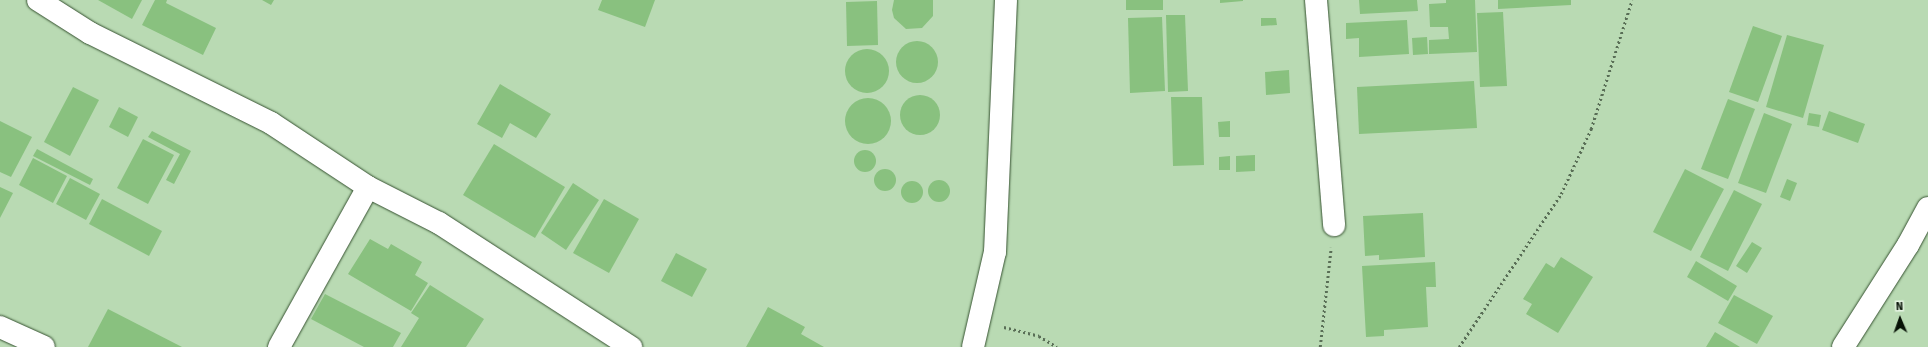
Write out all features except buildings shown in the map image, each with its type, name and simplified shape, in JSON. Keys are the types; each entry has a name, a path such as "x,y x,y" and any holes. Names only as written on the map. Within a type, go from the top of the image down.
{"street":[{"path":"38,0 90,33 271,122 368,187 439,223 631,347"},
{"path":"973,347 977,323 995,252 1006,0"},
{"path":"1316,0 1334,225"},
{"path":"279,347 368,187"},
{"path":"1843,347 1908,245 1928,208"},
{"path":"0,328 44,347"}],"path":[{"path":"1459,347 1561,194 1591,129 1632,0"},
{"path":"1320,347 1334,225"},
{"path":"977,323 1025,331 1057,347"}]}
